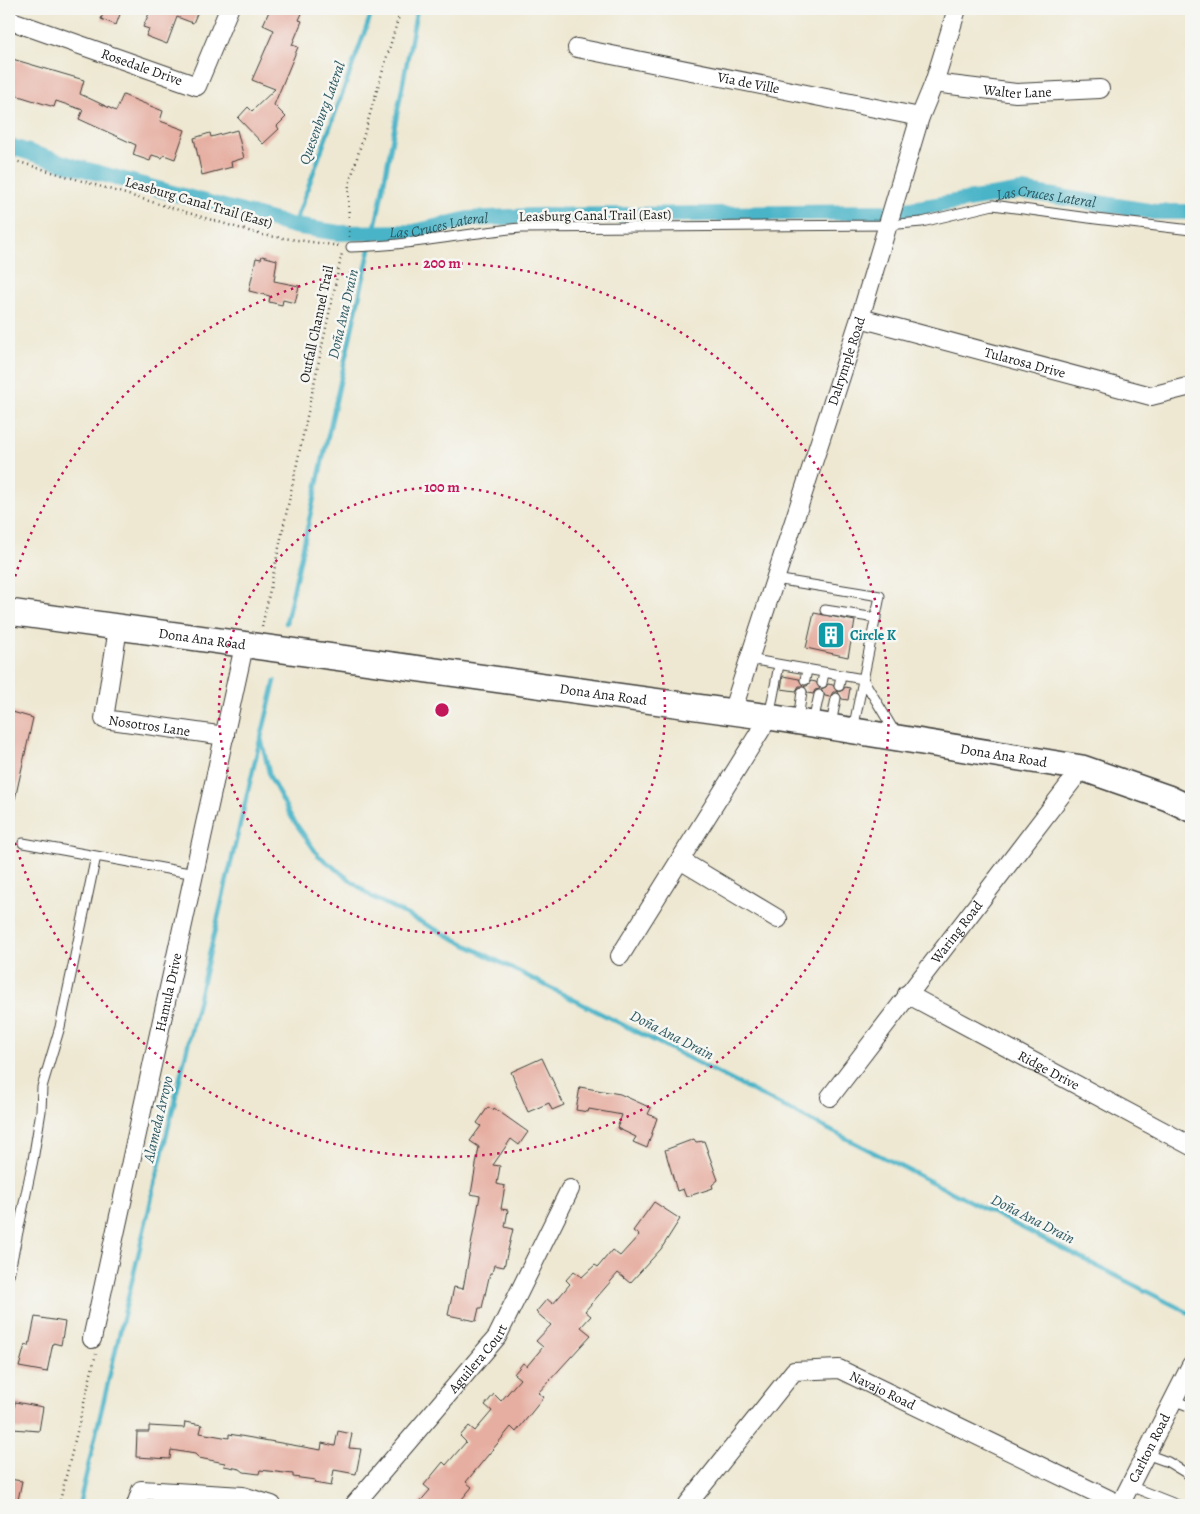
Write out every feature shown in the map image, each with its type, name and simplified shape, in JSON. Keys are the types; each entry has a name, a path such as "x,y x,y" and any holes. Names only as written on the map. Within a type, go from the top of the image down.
{"street":[{"name":"Rosedale Drive","path":"9,20 197,86 230,9"},
{"name":"Dalrymple Road","path":"732,712 860,318 920,116 934,83 958,9"},
{"name":"Via de Ville","path":"577,48 920,116"},
{"name":"Walter Lane","path":"934,83 1016,93 1100,89"},
{"name":"Tularosa Drive","path":"860,318 1151,396 1191,386"},
{"name":"Dona Ana Road","path":"9,612 251,647 769,717 1082,768 1168,798 1191,809"},
{"name":"Nosotros Lane","path":"118,628 104,719 225,736"},
{"name":"Hamula Drive","path":"92,1339 225,736 251,647"},
{"path":"620,956 769,717"},
{"name":"Waring Road","path":"830,1097 907,994 1082,768"},
{"path":"680,860 778,919"},
{"name":"Ridge Drive","path":"907,994 1191,1146"},
{"name":"Aguilera Court","path":"354,1505 497,1337 570,1189"},
{"name":"Carlton Road","path":"1120,1505 1191,1365"},
{"name":"Navajo Road","path":"687,1505 794,1371 839,1369 1120,1505"},
{"path":"136,1505 140,1490 243,1496 272,1505"}],"lane":[{"name":"Leasburg Canal Trail (East)","path":"348,247 391,246 468,233 521,228 887,225 922,222 993,205 1191,230"},
{"path":"775,579 880,596 863,679 823,726"},
{"path":"825,610 876,618"},
{"path":"749,659 863,679"},
{"path":"769,717 779,665"},
{"path":"805,680 807,670"},
{"path":"822,683 824,673"},
{"path":"839,686 841,676"},
{"path":"863,679 899,738"},
{"path":"802,692 823,726"},
{"path":"819,695 823,726"},
{"path":"823,726 836,698"},
{"path":"23,844 195,874"},
{"path":"9,1275 33,1160 41,1110 42,1087 60,1027 96,856"},
{"path":"1173,1400 1191,1407"},
{"path":"1146,1454 1168,1462 1191,1476"},
{"path":"1130,1486 1178,1505"}],"path":[{"name":"Outfall Channel Trail","path":"251,647 334,298 339,263 348,247 350,229 347,201 349,185 401,9"},
{"name":"Leasburg Canal Trail (East)","path":"9,159 262,235 348,247"}],"building":[{"path":"105,9 122,9 116,25 101,19"},
{"path":"151,9 199,9 193,23 177,17 167,44 146,36 149,29 143,27"},
{"path":"270,9 304,9 299,20 302,21 292,45 298,47 274,105 286,117 277,126 279,129 263,144 238,118 248,107 252,111 275,89 252,80 274,30 263,25"},
{"path":"9,58 84,80 80,94 116,111 123,95 163,111 160,121 185,130 175,159 164,155 162,158 152,155 150,161 133,155 136,145 79,119 83,110 56,101 54,107 9,93"},
{"path":"237,130 244,158 231,162 232,167 202,175 194,138 210,133 211,137"},
{"path":"262,256 277,260 274,281 299,286 295,303 283,300 282,305 269,302 270,296 249,291 256,258 261,259"},
{"name":"Circle K","path":"814,613 855,621 848,657 806,648"},
{"path":"783,676 799,679 803,686 799,686 796,691 781,689"},
{"path":"811,681 816,682 820,689 815,690 813,694 808,693 804,686 807,686"},
{"path":"828,684 833,685 837,692 833,692 830,697 825,696 821,689"},
{"path":"845,687 850,688 848,700 842,699 838,692"},
{"path":"9,711 33,718 15,799 9,799"},
{"path":"542,1058 564,1105 552,1110 549,1103 528,1112 511,1072"},
{"path":"580,1087 620,1094 651,1108 648,1114 657,1118 647,1148 633,1142 636,1137 617,1128 622,1115 589,1109 588,1112 576,1110"},
{"path":"488,1107 493,1110 494,1108 528,1132 519,1145 511,1139 493,1165 500,1166 497,1184 505,1186 501,1209 508,1210 505,1227 513,1229 504,1267 494,1265 492,1273 490,1273 482,1308 479,1308 476,1321 448,1315 454,1287 463,1289 480,1196 471,1194 479,1147 470,1141 481,1126 477,1123"},
{"path":"694,1139 696,1142 704,1141 718,1180 712,1185 713,1188 686,1197 683,1189 677,1191 665,1150"},
{"path":"654,1202 680,1219 661,1249 630,1283 618,1273 585,1311 591,1316 581,1327 591,1335 538,1393 544,1397 516,1432 511,1427 466,1482 472,1487 457,1505 417,1505 430,1490 424,1485 443,1462 446,1465 466,1442 460,1436 469,1426 475,1431 492,1411 485,1405 494,1394 501,1401 520,1379 514,1374 523,1363 527,1366 543,1347 536,1341 551,1325 536,1312 547,1299 553,1304 570,1284 566,1280 574,1271 582,1277 595,1265 598,1267 612,1250 620,1256 639,1235 633,1231"},
{"path":"35,1317 65,1322 61,1345 53,1343 47,1372 19,1367 25,1345 29,1346"},
{"path":"15,1402 43,1407 39,1431 13,1429 15,1420 12,1419"},
{"path":"185,1422 202,1425 200,1433 229,1438 229,1434 321,1450 322,1443 335,1446 338,1431 352,1434 349,1448 361,1449 356,1474 334,1470 331,1486 314,1483 315,1480 293,1477 293,1474 260,1470 259,1474 244,1472 240,1469 224,1466 225,1463 199,1458 195,1454 171,1450 170,1459 136,1457 137,1432 149,1432 149,1426 184,1428"},
{"path":"9,1479 22,1481 17,1505 9,1505"}],"waterway":[{"name":"Quesenburg Lateral","path":"294,226 373,9"},
{"name":"Doña Ana Drain","path":"286,623 379,209 417,9"},
{"name":"Las Cruces Lateral","path":"9,146 73,166 294,226 339,233 414,232 468,219 532,216 882,212"},
{"name":"Las Cruces Lateral","path":"900,211 1022,191 1155,212 1191,212"},
{"name":"Doña Ana Drain","path":"275,681 261,738 270,777 292,818 318,855 372,897 1191,1314"},
{"name":"Alameda Arroyo","path":"79,1505 260,740"}],"place":[{"name":"Circle K","path":"831,635"}]}
